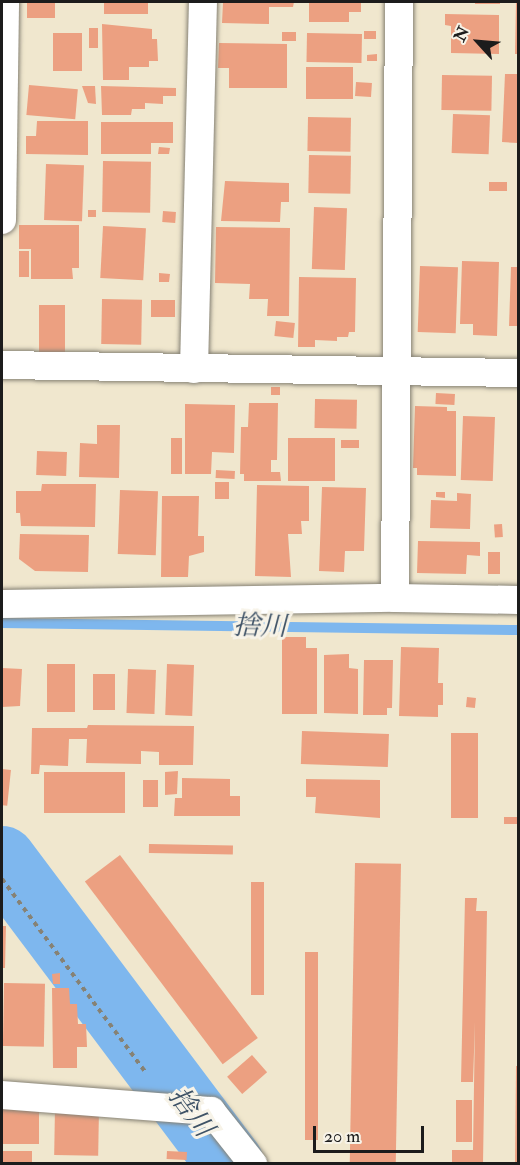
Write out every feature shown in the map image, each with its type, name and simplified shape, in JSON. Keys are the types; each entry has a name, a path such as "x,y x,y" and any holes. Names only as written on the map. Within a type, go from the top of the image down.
{"street":[{"path":"2,220 5,2"},
{"path":"194,369 202,2"},
{"path":"395,598 399,2"},
{"path":"2,365 519,373"},
{"path":"2,604 395,598 519,600"},
{"path":"2,1095 211,1111 253,1164"}],"path":[{"path":"2,879 170,1108"}],"building":[{"path":"27,2 55,2 55,18 27,18"},
{"path":"104,2 148,2 148,14 104,14"},
{"path":"223,2 294,2 293,7 269,7 269,24 222,23"},
{"path":"309,2 361,2 361,12 349,12 349,22 309,22"},
{"path":"475,2 500,2 500,4 475,4"},
{"path":"516,2 518,2 518,54 515,54"},
{"path":"445,14 499,15 499,54 451,53 451,26 445,25"},
{"path":"102,24 152,29 152,39 157,39 158,61 149,61 149,67 129,67 129,80 103,80"},
{"path":"89,28 98,28 98,48 89,48"},
{"path":"364,31 376,31 376,39 364,39"},
{"path":"282,32 296,32 296,41 282,41"},
{"path":"53,33 82,33 82,71 53,71"},
{"path":"307,33 362,34 361,63 306,62"},
{"path":"219,43 287,44 287,88 229,88 229,68 218,68"},
{"path":"377,54 377,61 367,61 367,55"},
{"path":"306,67 353,67 353,99 306,99"},
{"path":"505,74 518,74 518,143 502,142"},
{"path":"442,75 492,76 491,111 441,110"},
{"path":"356,82 372,83 371,97 355,96"},
{"path":"29,85 78,89 75,119 26,115"},
{"path":"82,86 95,86 96,104 88,103"},
{"path":"101,86 176,88 176,96 163,96 163,104 145,103 145,109 132,109 131,115 102,115"},
{"path":"453,114 490,115 489,154 452,153"},
{"path":"308,117 351,118 350,152 307,151"},
{"path":"37,121 88,121 88,155 26,154 26,136 36,136"},
{"path":"101,122 173,122 173,143 151,143 151,154 101,154"},
{"path":"159,147 170,148 169,154 158,154"},
{"path":"309,155 351,156 350,194 308,193"},
{"path":"103,161 151,162 150,213 102,212"},
{"path":"46,164 84,165 82,221 44,220"},
{"path":"225,181 289,183 289,202 281,202 280,222 221,221"},
{"path":"489,182 507,182 507,191 489,191"},
{"path":"314,207 347,208 345,270 312,269"},
{"path":"88,210 96,210 96,217 88,217"},
{"path":"163,211 176,212 175,223 162,222"},
{"path":"19,225 79,225 79,268 72,268 73,279 31,279 31,249 19,249"},
{"path":"103,226 146,228 143,280 100,278"},
{"path":"216,227 290,228 289,316 267,316 268,299 249,299 250,284 215,283"},
{"path":"19,251 29,251 29,277 19,277"},
{"path":"462,261 499,262 497,336 473,335 473,324 460,324"},
{"path":"420,266 458,267 456,333 418,332"},
{"path":"511,267 518,267 518,326 509,326"},
{"path":"159,273 170,274 169,282 159,282"},
{"path":"299,277 356,278 355,332 349,332 348,337 337,337 337,341 315,340 315,347 298,347"},
{"path":"102,299 142,300 141,345 101,344"},
{"path":"151,300 175,300 175,317 151,317"},
{"path":"39,305 65,305 65,354 39,354"},
{"path":"276,321 295,323 293,338 274,336"},
{"path":"271,387 280,387 280,395 271,395"},
{"path":"436,393 455,394 454,405 435,404"},
{"path":"315,399 357,400 356,429 314,428"},
{"path":"249,403 278,403 277,460 271,460 271,472 280,472 281,481 244,481 244,474 240,474 241,427 248,427"},
{"path":"185,404 235,405 234,453 212,452 211,474 185,474"},
{"path":"415,406 447,407 447,411 456,411 456,476 417,475 417,468 413,468"},
{"path":"463,416 495,417 493,481 461,480"},
{"path":"97,425 120,425 119,478 79,477 80,443 97,444"},
{"path":"171,438 182,438 182,474 171,474"},
{"path":"288,438 335,438 335,481 288,481"},
{"path":"341,440 359,440 359,448 341,448"},
{"path":"37,451 67,452 66,476 36,475"},
{"path":"216,470 235,471 235,479 216,478"},
{"path":"215,482 229,482 229,499 215,499"},
{"path":"42,484 96,484 95,527 21,526 20,513 16,513 16,491 41,491"},
{"path":"257,485 309,486 309,521 301,521 302,534 288,534 291,577 255,576"},
{"path":"322,487 366,488 364,551 345,551 344,572 319,571"},
{"path":"120,490 158,491 156,555 118,554"},
{"path":"436,492 445,492 445,498 436,497"},
{"path":"457,493 471,494 470,529 430,528 431,500 457,501"},
{"path":"162,496 199,496 198,536 204,536 204,552 189,556 188,577 161,577"},
{"path":"502,524 503,537 495,538 494,525"},
{"path":"20,534 89,535 88,572 35,571 19,559"},
{"path":"418,541 480,542 480,556 467,555 466,574 417,573"},
{"path":"488,552 500,552 500,574 488,574"},
{"path":"282,637 306,637 306,648 317,648 317,714 282,714"},
{"path":"401,647 439,648 438,683 443,683 443,705 438,705 438,717 399,716"},
{"path":"349,654 349,668 358,669 358,714 324,713 324,655"},
{"path":"364,660 393,660 392,708 387,708 387,715 363,715"},
{"path":"47,664 75,664 75,712 47,712"},
{"path":"167,664 194,665 192,716 165,715"},
{"path":"2,668 22,669 20,706 2,707"},
{"path":"128,669 156,670 154,714 126,713"},
{"path":"93,674 115,674 115,710 93,710"},
{"path":"467,697 476,698 475,708 466,707"},
{"path":"88,725 194,726 193,765 159,765 159,752 141,751 141,764 86,763 87,739 69,739 68,766 40,765 39,774 31,774 32,728 87,728"},
{"path":"302,731 389,734 388,767 301,764"},
{"path":"451,733 478,733 478,818 451,818"},
{"path":"2,769 11,770 7,806 2,805"},
{"path":"178,771 177,794 165,795 165,772"},
{"path":"44,772 125,772 125,813 44,813"},
{"path":"182,778 230,779 230,796 240,796 240,816 174,816 175,798 182,798"},
{"path":"306,779 380,780 380,818 315,813 316,797 306,797"},
{"path":"143,780 158,780 158,807 143,807"},
{"path":"504,817 518,817 518,824 504,824"},
{"path":"149,844 233,845 233,854 149,853"},
{"path":"120,855 258,1038 223,1064 85,881"},
{"path":"355,863 401,864 396,1164 350,1164"},
{"path":"251,882 264,882 264,995 251,995"},
{"path":"465,898 477,898 476,911 487,911 483,1164 452,1164 452,1150 473,1150 475,1022 473,1082 461,1082"},
{"path":"2,926 6,926 5,968 2,968"},
{"path":"305,952 318,952 318,1140 305,1140"},
{"path":"60,973 60,984 53,984 52,974"},
{"path":"4,983 45,984 44,1047 3,1046"},
{"path":"52,988 69,988 70,1004 77,1004 78,1024 86,1024 87,1047 77,1047 77,1068 53,1068"},
{"path":"252,1055 267,1072 242,1094 227,1077"},
{"path":"516,1066 518,1066 518,1164 515,1164"},
{"path":"456,1100 472,1100 472,1142 456,1142"},
{"path":"55,1108 99,1109 98,1156 54,1155"},
{"path":"2,1109 39,1109 39,1144 2,1144"},
{"path":"2,1151 32,1151 32,1164 2,1164"},
{"path":"167,1151 187,1152 187,1160 167,1159"}],"waterway":[{"name":"捨川","path":"2,623 518,630"},
{"name":"捨川","path":"2,860 230,1164"}]}
